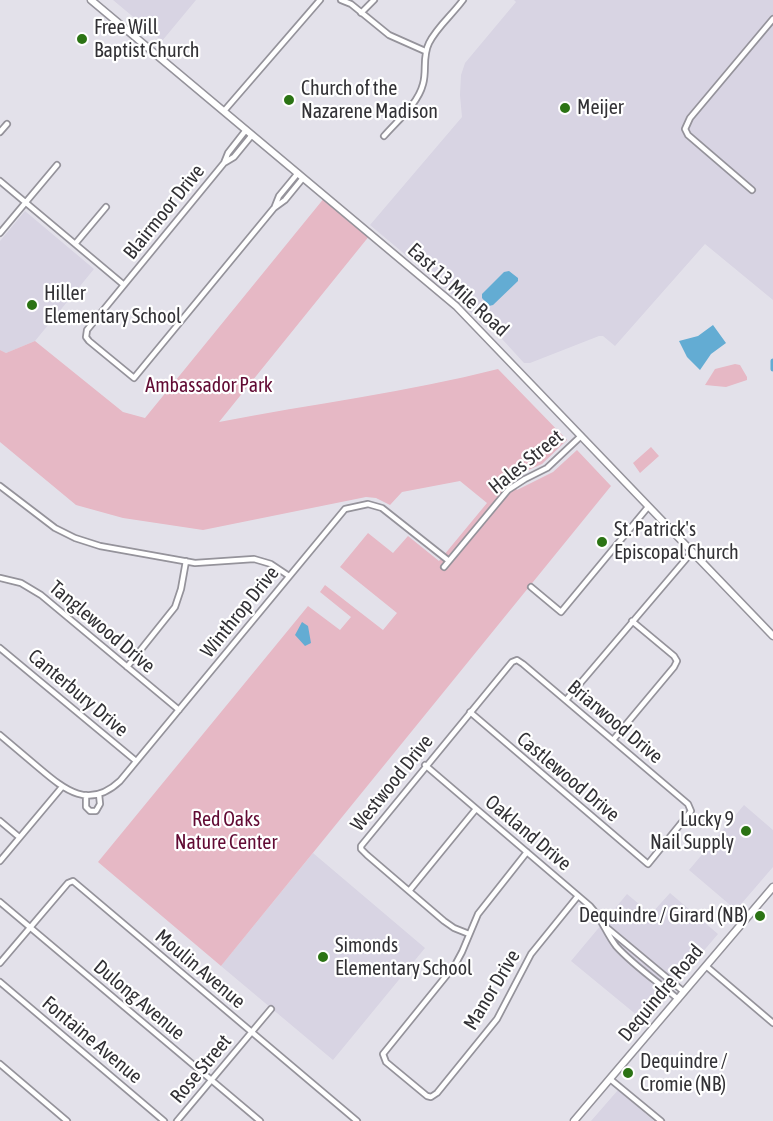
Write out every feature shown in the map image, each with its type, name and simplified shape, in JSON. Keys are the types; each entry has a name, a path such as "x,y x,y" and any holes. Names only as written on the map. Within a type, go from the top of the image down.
{"main road":[{"name":"East 13 Mile Road","path":"91,0 456,306 773,636"},
{"name":"Dequindre Road","path":"574,1121 773,887"}],"street":[{"path":"224,111 320,0"},
{"path":"341,0 350,2 389,36 425,51"},
{"path":"362,13 374,0"},
{"path":"384,136 422,88 425,51 435,33 463,0"},
{"path":"752,190 688,135 685,129 690,117 773,19"},
{"path":"0,132 7,124"},
{"name":"Blairmoor Drive","path":"249,133 228,153 224,163 87,330 86,337 134,378 274,208 279,196 300,175"},
{"path":"0,232 57,165"},
{"path":"0,181 124,285"},
{"path":"75,244 106,207"},
{"name":"Hales Street","path":"444,567 508,490 547,468 581,436"},
{"path":"0,486 44,521 75,538 115,550 186,561 207,563 241,558 254,559 271,564 289,576"},
{"name":"Winthrop Drive","path":"86,795 86,807 96,812 100,804 99,794 116,786 345,509 368,504 382,508 449,561"},
{"path":"531,587 561,612 648,507"},
{"path":"566,700 692,552"},
{"path":"127,667 175,608 186,561"},
{"name":"Tanglewood Drive","path":"0,578 16,581 33,590 179,710"},
{"path":"613,740 674,668 677,661 632,621"},
{"name":"Canterbury Drive","path":"0,648 136,761"},
{"name":"Briarwood Drive","path":"517,660 688,804 691,809"},
{"name":"Westwood Drive","path":"469,934 449,925 362,851 361,846 425,765 512,662 517,660"},
{"name":"Castlewood Drive","path":"470,712 648,864 688,816 691,809"},
{"path":"0,735 62,787 73,793 99,794"},
{"name":"Oakland Drive","path":"425,765 596,912 612,940 678,999"},
{"path":"0,861 62,787"},
{"path":"409,891 476,809"},
{"path":"0,821 20,837"},
{"path":"469,934 478,914 527,852"},
{"name":"Moulin Avenue","path":"30,927 68,883 72,882 357,1121"},
{"name":"Manor Drive","path":"469,934 455,965 385,1050 383,1056 386,1062 402,1076 431,1097 437,1093 494,1024 531,954 578,896"},
{"name":"Dulong Avenue","path":"0,902 260,1121"},
{"path":"0,963 30,927"},
{"name":"Oakland Drive","path":"606,927 684,992"},
{"path":"631,959 637,952"},
{"path":"706,966 773,1023"},
{"name":"Fontaine Avenue","path":"0,982 164,1121"},
{"name":"Rose Street","path":"177,1121 271,1009"},
{"path":"0,1064 67,1121"},
{"path":"610,1079 661,1121"}],"shaded area":[{"path":"113,0 196,0 162,41"},
{"path":"514,0 773,0 773,300 705,244 615,346 603,336 599,336 530,363 524,363 492,328 486,326 370,225 462,117 461,75 465,63 516,2"},
{"name":"Hiller Elementary School","path":"25,211 94,269 35,341 6,353 0,350 0,241"},
{"path":"744,805 773,830 773,867 736,910 689,870"},
{"name":"Simonds Elementary School","path":"313,853 425,948 333,1060 221,966"},
{"path":"670,893 718,934 644,1021 571,961 627,894 651,914"},
{"path":"618,1090 654,1121 591,1121"}],"green space":[{"path":"325,197 370,235 219,422 394,391 498,369 567,440 542,464 510,478 517,490 553,472 577,450 611,486 221,966 98,862 308,606 340,630 351,617 320,592 325,585 383,630 397,613 340,567 368,533 393,553 408,536 439,561 487,503 460,481 402,492 390,505 376,498 366,497 203,530 123,518 76,505 0,442 0,350 6,353 35,341 123,412 145,418"},
{"path":"740,365 747,380 726,387 705,385 715,369"},
{"path":"651,447 659,456 640,473 633,463"}],"water":[{"path":"509,271 518,278 518,281 493,305 489,306 482,298 482,294 504,272"},
{"path":"713,325 726,343 711,354 700,370 687,357 679,341 698,336"},
{"path":"302,622 308,626 311,643 305,646 295,635"}],"waterway":[{"path":"773,361 773,369"}],"place":[{"name":"Free Will Baptist Church","path":"82,39"},
{"name":"Church of the Nazarene Madison","path":"289,100"},
{"name":"Meijer","path":"565,108"},
{"name":"Hiller Elementary School","path":"32,305"},
{"name":"St. Patrick's Episcopal Church","path":"602,542"},
{"name":"Lucky 9 Nail Supply","path":"746,831"},
{"name":"Dequindre / Girard (NB)","path":"760,916"},
{"name":"Simonds Elementary School","path":"323,957"},
{"name":"Dequindre / Cromie (NB)","path":"628,1073"}],"park label":[{"name":"Ambassador Park","path":"209,386"},
{"name":"Red Oaks Nature Center","path":"226,832"}]}
